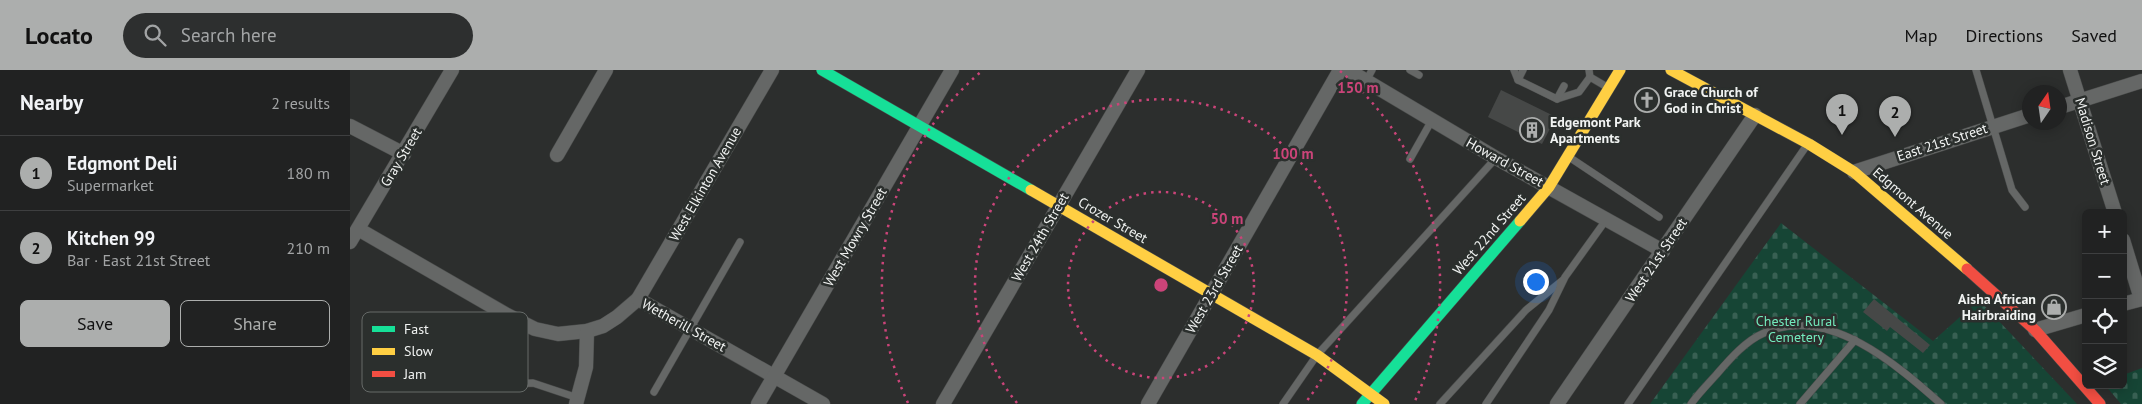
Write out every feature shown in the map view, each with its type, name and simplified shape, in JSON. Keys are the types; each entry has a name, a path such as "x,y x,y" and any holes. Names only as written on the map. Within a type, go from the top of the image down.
{"street":[{"name":"Gray Street","path":"350,242 404,154 452,70"},
{"path":"557,155 606,70"},
{"name":"West Elkinton Avenue","path":"638,299 772,70"},
{"name":"Crozer Street","path":"822,70 1212,293 1317,356 1384,404"},
{"name":"West Mowry Street","path":"758,404 952,70"},
{"name":"West 24th Street","path":"943,404 1138,70"},
{"name":"West 23rd Street","path":"1148,404 1340,70"},
{"name":"Howard Street","path":"1348,70 1369,76 1432,120 1663,251"},
{"name":"West 22nd Street","path":"1362,404 1549,187 1620,70"},
{"name":"Edgmont Avenue","path":"1671,70 1808,144 1854,172 1986,285 2035,330 2100,404"},
{"path":"1687,70 1696,83"},
{"name":"Madison Street","path":"2070,70 2114,209"},
{"path":"2067,105 2142,81"},
{"name":"West 21st Street","path":"1557,404 1755,115"},
{"name":"East 21st Street","path":"1854,172 2022,117"},
{"path":"350,126 404,154"},
{"name":"Wetherill Street","path":"358,229 501,312"},
{"path":"2127,252 2142,299 2127,303"},
{"name":"Wetherill Street","path":"528,326 558,334 587,332 603,326 617,317 638,299 775,375 823,404"},
{"path":"2035,330 2082,316"},
{"path":"578,401 586,367 587,332"}],"lane":[{"path":"1410,70 1419,75"},
{"path":"1514,70 1518,80 1557,99 1579,92 1589,74 1609,88"},
{"path":"1518,80 1523,70"},
{"path":"1976,70 2012,190 2025,208"},
{"path":"1557,99 1564,86"},
{"path":"1410,159 1432,120"},
{"path":"1628,404 1808,144"},
{"path":"1568,156 1659,217"},
{"path":"1283,404 1317,356 1496,158"},
{"path":"1486,404 1549,310 1565,277 1606,220"},
{"path":"654,392 740,242"},
{"path":"1440,404 1526,310 1565,277"},
{"path":"1691,404 1741,349 1763,333 1787,326 1833,331 1855,340 1892,363 1941,404"},
{"path":"1800,404 1855,340"},
{"path":"528,383 533,383 578,401"}],"green space":[{"name":"Chester Rural Cemetery","path":"1781,223 1933,341 1979,300 2077,404 1650,404"},
{"path":"2142,368 2142,404 2121,404 2108,389 2127,389 2127,374"}],"building":[{"name":"Edgemont Park Apartments","path":"1501,90 1556,117 1542,144 1488,117"},
{"path":"1874,299 1930,345 1923,353 1890,327 1887,331 1863,312"}],"traffic: fast":[{"path":"822,70 1031,190"},
{"path":"1362,404 1520,221"}],"traffic: slow":[{"path":"1520,221 1549,187 1620,70"},
{"path":"1671,70 1809,144 1854,172 1967,269"},
{"path":"1031,190 1317,355 1384,404"}],"traffic: jam":[{"path":"1967,269 2035,330 2100,404"}],"place":[{"name":"Grace Church of God in Christ","path":"1647,100"},
{"name":"Edgemont Park Apartments","path":"1532,130"},
{"name":"Edgmont Deli","path":"1842,135"},
{"name":"Kitchen 99","path":"1895,137"},
{"name":"Aisha African Hairbraiding","path":"2054,307"}]}
